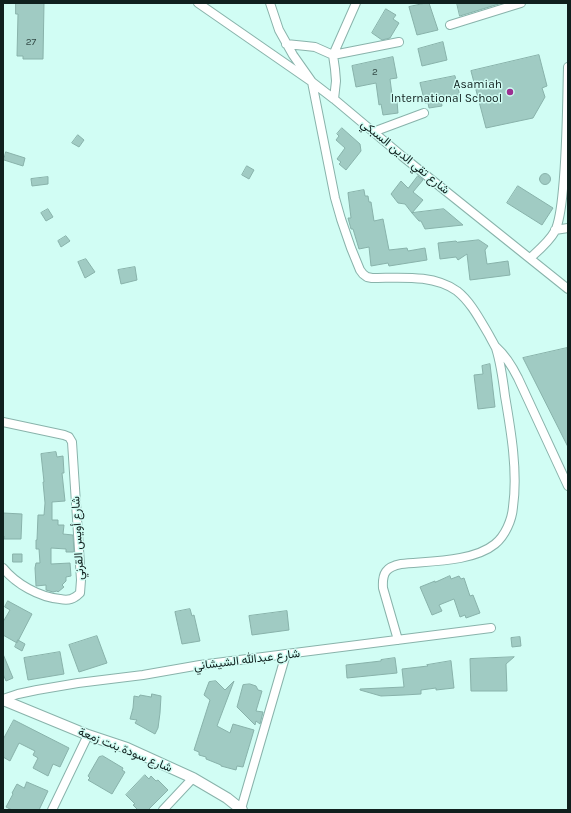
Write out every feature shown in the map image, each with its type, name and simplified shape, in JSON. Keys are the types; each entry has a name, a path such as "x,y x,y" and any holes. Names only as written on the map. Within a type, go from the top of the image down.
{"street":[{"path":"198,3 312,82 335,198 351,248 363,274 372,278 423,278 451,287 466,299 482,323 495,347 508,409 514,461 515,488 510,520 506,531 496,544 472,556 401,564 387,570 382,580 383,588 398,640"},
{"name":"شارع تقي الدين السبكي","path":"270,3 279,30 286,44 312,82 568,289"},
{"path":"334,99 336,81 333,55 356,3"},
{"path":"450,25 520,3"},
{"path":"286,44 315,48 333,55 399,42"},
{"path":"530,258 547,242 555,230 562,199 567,152 568,67"},
{"path":"373,132 424,113"},
{"path":"555,230 568,228"},
{"path":"495,347 511,364 568,486"},
{"name":"شارع أويس القرني","path":"3,422 64,435 69,437 72,442 81,580 80,593 75,598 66,600 43,596 33,592 3,568"},
{"name":"شارع عبدالله الشيشاني","path":"3,699 37,690 143,675 200,665 491,628"},
{"path":"242,809 286,654"},
{"name":"شارع سودة بنت زمعة","path":"3,699 88,735 127,748 193,778 227,798 242,809"},
{"path":"52,810 88,735"},
{"path":"163,810 193,778"}],"building":[{"path":"16,3 44,3 43,59 23,59 23,56 17,56 18,14 16,14"},
{"path":"429,3 438,30 417,35 409,7"},
{"path":"457,3 502,3 460,16"},
{"path":"386,9 396,15 393,19 399,23 390,38 382,40 372,33"},
{"path":"443,42 447,60 422,66 418,49"},
{"name":"Asamiah International School","path":"539,55 547,86 542,88 545,97 533,118 486,128 471,71"},
{"path":"393,57 397,78 390,79 393,102 397,101 398,113 383,115 381,104 379,105 376,83 356,87 352,66"},
{"path":"455,76 460,96 441,100 442,106 429,108 428,103 425,103 420,83"},
{"path":"342,128 360,144 361,151 346,170 339,164 341,162 337,159 345,148 336,140 339,136 337,134"},
{"path":"78,135 84,140 79,147 72,143"},
{"path":"6,152 25,158 23,166 4,160"},
{"path":"247,166 254,170 249,179 242,175"},
{"path":"545,173 549,175 551,179 549,183 545,185 541,183 539,179 541,175"},
{"path":"418,176 423,180 413,192 423,200 412,213 405,204 398,203 391,194 401,181 408,188"},
{"path":"48,177 48,184 32,186 31,179"},
{"path":"518,186 553,208 542,225 507,203"},
{"path":"364,190 365,196 368,196 369,202 371,202 374,221 383,219 389,250 407,248 408,251 425,248 427,260 389,266 388,263 371,266 369,247 359,249 348,218 351,218 348,193"},
{"path":"48,209 53,217 46,221 41,213"},
{"path":"444,209 463,225 425,229 421,221 419,221 412,213"},
{"path":"66,236 70,241 61,247 58,241"},
{"path":"479,240 488,246 485,250 487,264 508,261 510,275 470,280 467,254 458,260 456,257 440,259 438,243"},
{"path":"86,259 95,272 85,278 78,262"},
{"path":"135,267 137,280 121,284 118,270"},
{"path":"567,348 568,353 568,447 523,358"},
{"path":"490,364 495,407 478,409 474,375 483,374 482,366"},
{"path":"56,452 57,457 63,456 64,473 62,473 65,501 52,502 52,520 58,520 58,525 64,525 63,534 73,535 74,552 66,552 66,549 51,548 51,564 70,563 71,576 66,577 66,581 62,585 64,587 58,592 53,592 46,590 46,585 36,586 35,568 36,563 40,563 39,549 36,549 38,515 44,515 45,503 41,454"},
{"path":"3,513 22,514 21,539 4,539"},
{"path":"13,554 22,554 22,562 13,562"},
{"path":"450,576 451,579 459,576 461,579 464,578 470,596 473,595 480,613 466,618 465,615 460,617 454,599 439,605 442,611 432,615 420,587"},
{"path":"8,601 32,614 17,643 3,635 3,622 10,610 5,607"},
{"path":"190,609 192,616 194,615 200,641 182,644 175,612"},
{"path":"287,611 289,630 252,635 249,616"},
{"path":"97,636 107,663 79,672 69,645"},
{"path":"520,637 521,646 512,647 511,638"},
{"path":"18,640 25,644 22,651 15,647"},
{"path":"60,652 64,674 28,680 24,658"},
{"path":"3,654 13,678 6,681 3,674"},
{"path":"514,657 506,664 507,691 471,691 470,659"},
{"path":"395,658 397,673 347,678 346,665"},
{"path":"451,661 454,688 421,690 421,694 381,696 360,690 404,687 402,669 428,666 427,665"},
{"path":"216,681 225,690 234,681 217,726 230,733 233,724 254,730 243,767 237,766 236,770 221,766 206,759 206,757 199,755 199,752 194,750 210,700 204,695 209,682"},
{"path":"250,684 256,686 258,690 262,691 256,711 263,712 260,724 256,721 255,725 237,707 243,685"},
{"path":"152,694 161,696 158,728 155,734 135,723 137,720 130,719 134,696 139,697 140,695 151,697"},
{"path":"14,720 69,748 60,767 53,764 48,776 33,768 38,758 33,755 35,751 19,743 10,761 3,757 3,740"},
{"path":"103,756 123,768 122,770 125,772 112,794 88,780 90,778 88,776 99,757"},
{"path":"145,775 149,779 151,776 156,781 158,780 168,790 148,810 138,810 133,805 135,804 126,795"},
{"path":"27,782 48,791 39,810 12,810 6,807 17,784 24,788"}],"place":[{"name":"Asamiah International School","path":"510,92"}]}
